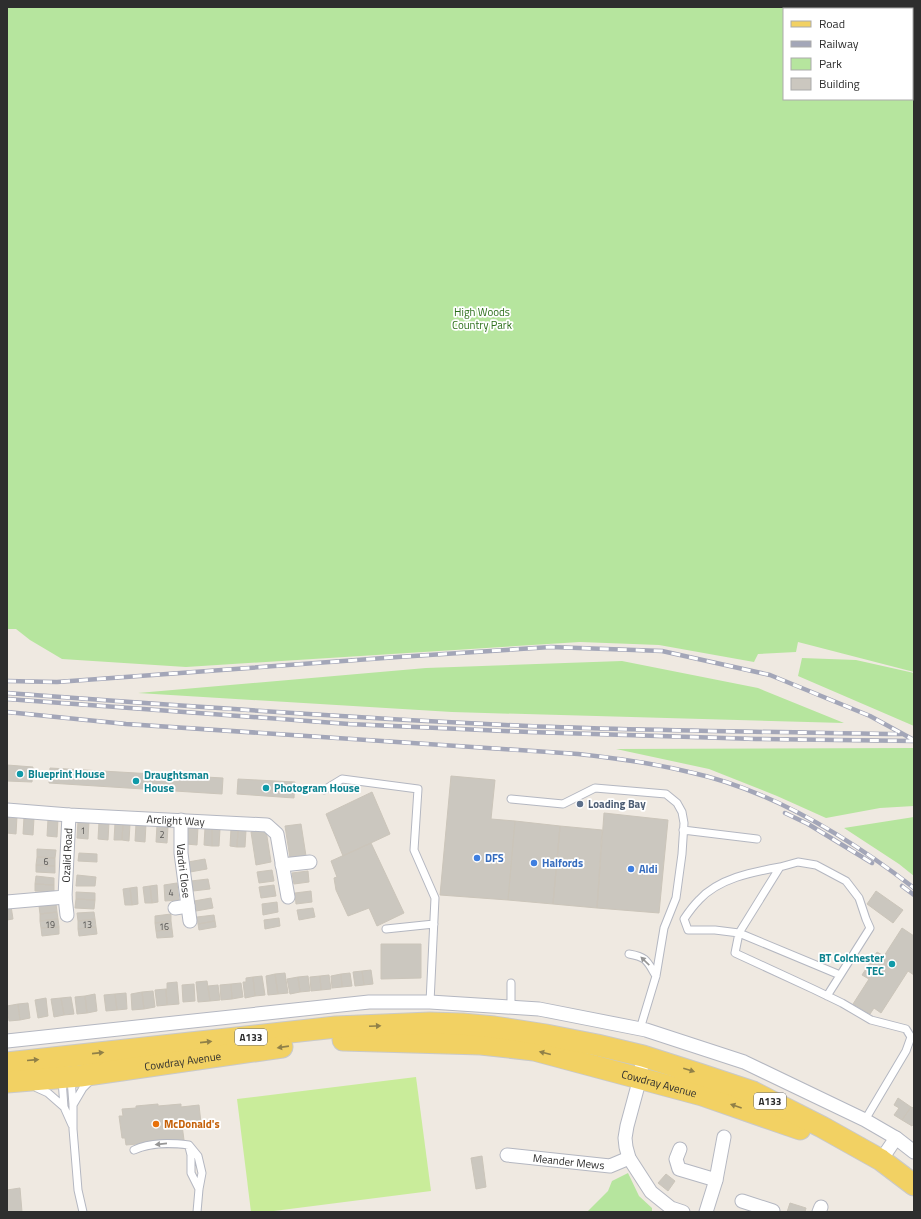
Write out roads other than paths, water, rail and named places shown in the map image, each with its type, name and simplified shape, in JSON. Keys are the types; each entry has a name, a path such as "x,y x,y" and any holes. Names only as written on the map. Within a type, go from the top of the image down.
{"main road":[{"name":"Cowdray Avenue","path":"7,1063 97,1074 335,1040 430,1033 462,1024 546,1035 643,1056 753,1092 822,1127 881,1160 914,1185"},
{"name":"Cowdray Avenue","path":"7,1082 28,1081 63,1069 336,1027 430,1033 481,1044 534,1050 702,1095 772,1119 881,1160"}],"street":[{"name":"Arclight Way","path":"7,810 69,815 268,825 277,834 288,897"},
{"name":"Ozalid Road","path":"67,915 65,897 69,815"},
{"name":"Vardri Close","path":"181,820 182,907 190,921"},
{"path":"282,865 310,862"},
{"name":"Ozalid Road","path":"7,902 65,897"},
{"path":"7,1041 368,1002 430,1002 539,1009 640,1029 744,1062 865,1120 896,1138 914,1152"},
{"path":"430,1002 430,1033"},
{"path":"643,1056 640,1078 627,1126 625,1138 626,1147 629,1158 651,1192 671,1208 683,1212"},
{"path":"822,1127 829,1104"},
{"path":"706,1212 716,1180 724,1137"},
{"path":"881,1160 896,1138"},
{"path":"680,1149 676,1159 679,1169 716,1180"},
{"name":"Meander Mews","path":"507,1155 610,1166 629,1158"},
{"path":"742,1202 758,1209 773,1211"}],"lane":[{"path":"324,790 342,780 418,789 414,850 435,898 430,1002"},
{"path":"511,799 563,804 595,788 666,794 677,803 682,812 684,823 682,854 676,898 664,928 656,976 640,1029"},
{"path":"683,830 757,839"},
{"path":"827,996 870,928 859,898 846,881 816,865 798,862 738,876 715,887 699,899 684,919 688,930 715,930 739,933 840,975"},
{"path":"780,867 739,933 735,953 827,996 871,1020 906,1029 911,1037 906,1051 865,1120"},
{"path":"386,929 434,924"},
{"path":"629,954 640,956 648,961 656,976"},
{"path":"511,983 511,1007"},
{"path":"63,1069 73,1105 73,1129 78,1190 83,1212"},
{"path":"63,1069 64,1107 73,1129"},
{"path":"73,1105 83,1088 97,1074"},
{"path":"28,1081 37,1088 48,1093 64,1107"},
{"path":"134,1150 142,1146 173,1143 189,1145 198,1156 202,1173 197,1212"},
{"path":"189,1145 191,1156 190,1173 199,1189"}],"railway":[{"path":"7,681 57,682 551,647 662,651 770,675 870,716 914,740"},
{"path":"7,693 137,703 528,726 902,734"},
{"path":"7,699 349,724 529,732 756,739 914,741"},
{"path":"7,712 126,724 578,754 661,766 720,780 779,803 836,834 863,851 914,888"},
{"path":"785,813 808,824 872,863"},
{"path":"902,886 914,895"}],"place":[{"name":"Blueprint House","path":"20,774"},
{"name":"Draughtsman House","path":"136,781"},
{"name":"Photogram House","path":"266,788"},
{"name":"Loading Bay","path":"580,804"},
{"name":"DFS","path":"477,858"},
{"name":"Halfords","path":"534,863"},
{"name":"Aldi","path":"631,869"},
{"name":"BT Colchester TEC","path":"892,964"},
{"name":"McDonald's","path":"156,1124"}],"park label":[{"name":"High Woods Country Park","path":"482,318"}]}
